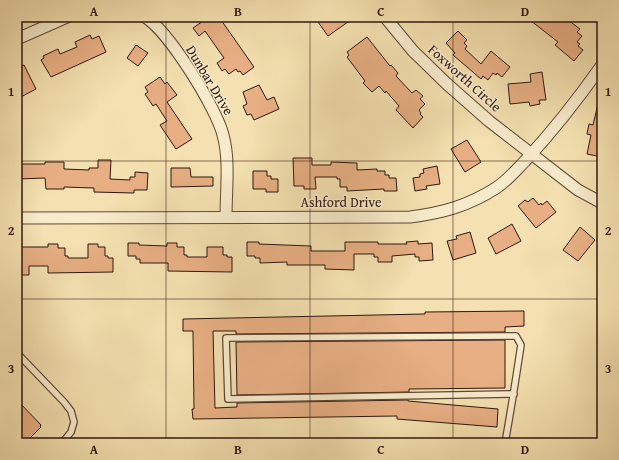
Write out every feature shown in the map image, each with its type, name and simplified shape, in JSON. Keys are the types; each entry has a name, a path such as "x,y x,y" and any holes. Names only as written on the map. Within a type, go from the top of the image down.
{"street":[{"path":"17,39 67,17"},
{"name":"Dunbar Drive","path":"145,17 158,28 175,49 209,102 224,135 226,154 226,217"},
{"name":"Foxworth Circle","path":"385,17 413,51 447,84 489,121 578,190 602,203"},
{"name":"Ashford Drive","path":"17,218 410,217 436,214 462,206 482,197 504,182 562,119 602,65"}],"lane":[{"path":"505,443 514,394 521,345 516,336 226,338 228,399 514,394"},
{"path":"17,353 71,411 74,422 71,432 62,443"}],"building":[{"path":"209,17 219,17 254,67 243,75 236,69 229,74 225,69 222,71 217,63 224,58 205,31 199,36 193,28"},
{"path":"324,17 355,17 328,36 318,22"},
{"path":"526,17 564,17 580,29 577,32 582,36 577,42 580,44 578,46 583,50 574,61 555,45 558,42"},
{"path":"458,31 467,40 464,43 467,46 465,49 481,64 491,51 510,67 502,77 497,73 496,75 493,73 488,80 483,76 481,79 453,55 455,53 446,43"},
{"path":"90,35 92,39 99,36 106,52 51,77 41,60 44,58 43,56 58,49 60,54 77,47 75,42"},
{"path":"367,37 390,66 391,65 398,73 396,76 412,93 416,90 423,96 420,99 425,104 419,110 423,117 413,128 396,110 399,106 386,91 385,93 379,86 372,92 363,83 365,81 347,57 349,55 347,52"},
{"path":"136,45 148,53 138,66 127,58"},
{"path":"24,65 36,89 17,99 17,68"},
{"path":"542,72 546,100 539,100 540,104 530,106 529,102 510,104 508,84 531,82 530,74"},
{"path":"160,77 165,84 167,82 177,95 167,102 192,139 176,149 160,125 167,121 156,104 153,106 145,94 148,92 145,87"},
{"path":"259,85 267,100 274,97 279,109 254,120 251,114 247,115 243,106 247,104 243,92"},
{"path":"598,104 602,104 602,157 587,154 591,135 587,134 589,124 593,125"},
{"path":"467,140 481,162 465,172 451,149"},
{"path":"293,158 312,158 312,165 331,165 331,162 357,163 357,170 377,169 377,171 385,171 385,175 389,175 389,178 396,178 397,191 384,191 384,189 347,191 347,187 340,187 340,179 337,179 337,177 315,177 316,189 304,189 304,186 294,186"},
{"path":"98,160 111,160 110,179 130,180 130,177 135,177 135,172 148,173 147,190 134,190 134,193 94,192 94,188 64,187 64,189 46,189 45,178 17,179 17,164 64,162 64,169 89,170 89,168 98,168"},
{"path":"437,166 440,184 426,186 427,189 415,191 413,178 420,177 420,174 424,173 423,169"},
{"path":"171,168 190,168 191,177 213,177 213,186 171,187"},
{"path":"253,171 267,171 267,176 271,176 271,179 278,179 278,192 266,192 266,189 253,189"},
{"path":"533,198 539,205 541,203 542,205 547,201 556,212 536,228 518,206 525,200 528,202"},
{"path":"512,224 521,241 496,254 488,238"},
{"path":"580,227 595,240 578,261 563,250"},
{"path":"470,232 476,253 453,260 447,241 457,239 456,236"},
{"path":"418,241 418,244 432,243 433,260 419,261 419,257 415,257 415,254 392,256 392,262 378,262 378,257 374,257 374,254 354,254 354,270 325,269 325,265 287,265 287,262 260,263 260,258 255,258 255,256 247,256 247,242 259,242 259,244 311,246 311,251 345,251 345,242 407,244 406,242"},
{"path":"128,243 167,246 167,243 177,243 177,247 184,247 184,255 187,255 187,257 207,257 207,247 223,247 223,255 232,257 232,272 168,271 168,263 140,263 140,259 136,259 136,256 128,256"},
{"path":"48,244 58,244 58,248 65,248 65,256 68,256 68,258 88,258 88,244 98,244 98,247 105,247 105,256 108,256 108,258 113,258 113,272 48,273 48,266 29,266 29,275 17,275 17,247 48,247"},
{"path":"524,311 524,326 505,327 505,332 236,334 236,331 213,331 215,408 237,407 237,403 408,400 498,409 497,427 397,419 397,416 193,419 193,331 183,331 183,319 425,314 425,312"},
{"path":"505,340 505,388 409,389 409,392 237,395 236,342"},
{"path":"17,400 41,425 41,427 25,443 17,443"}]}
